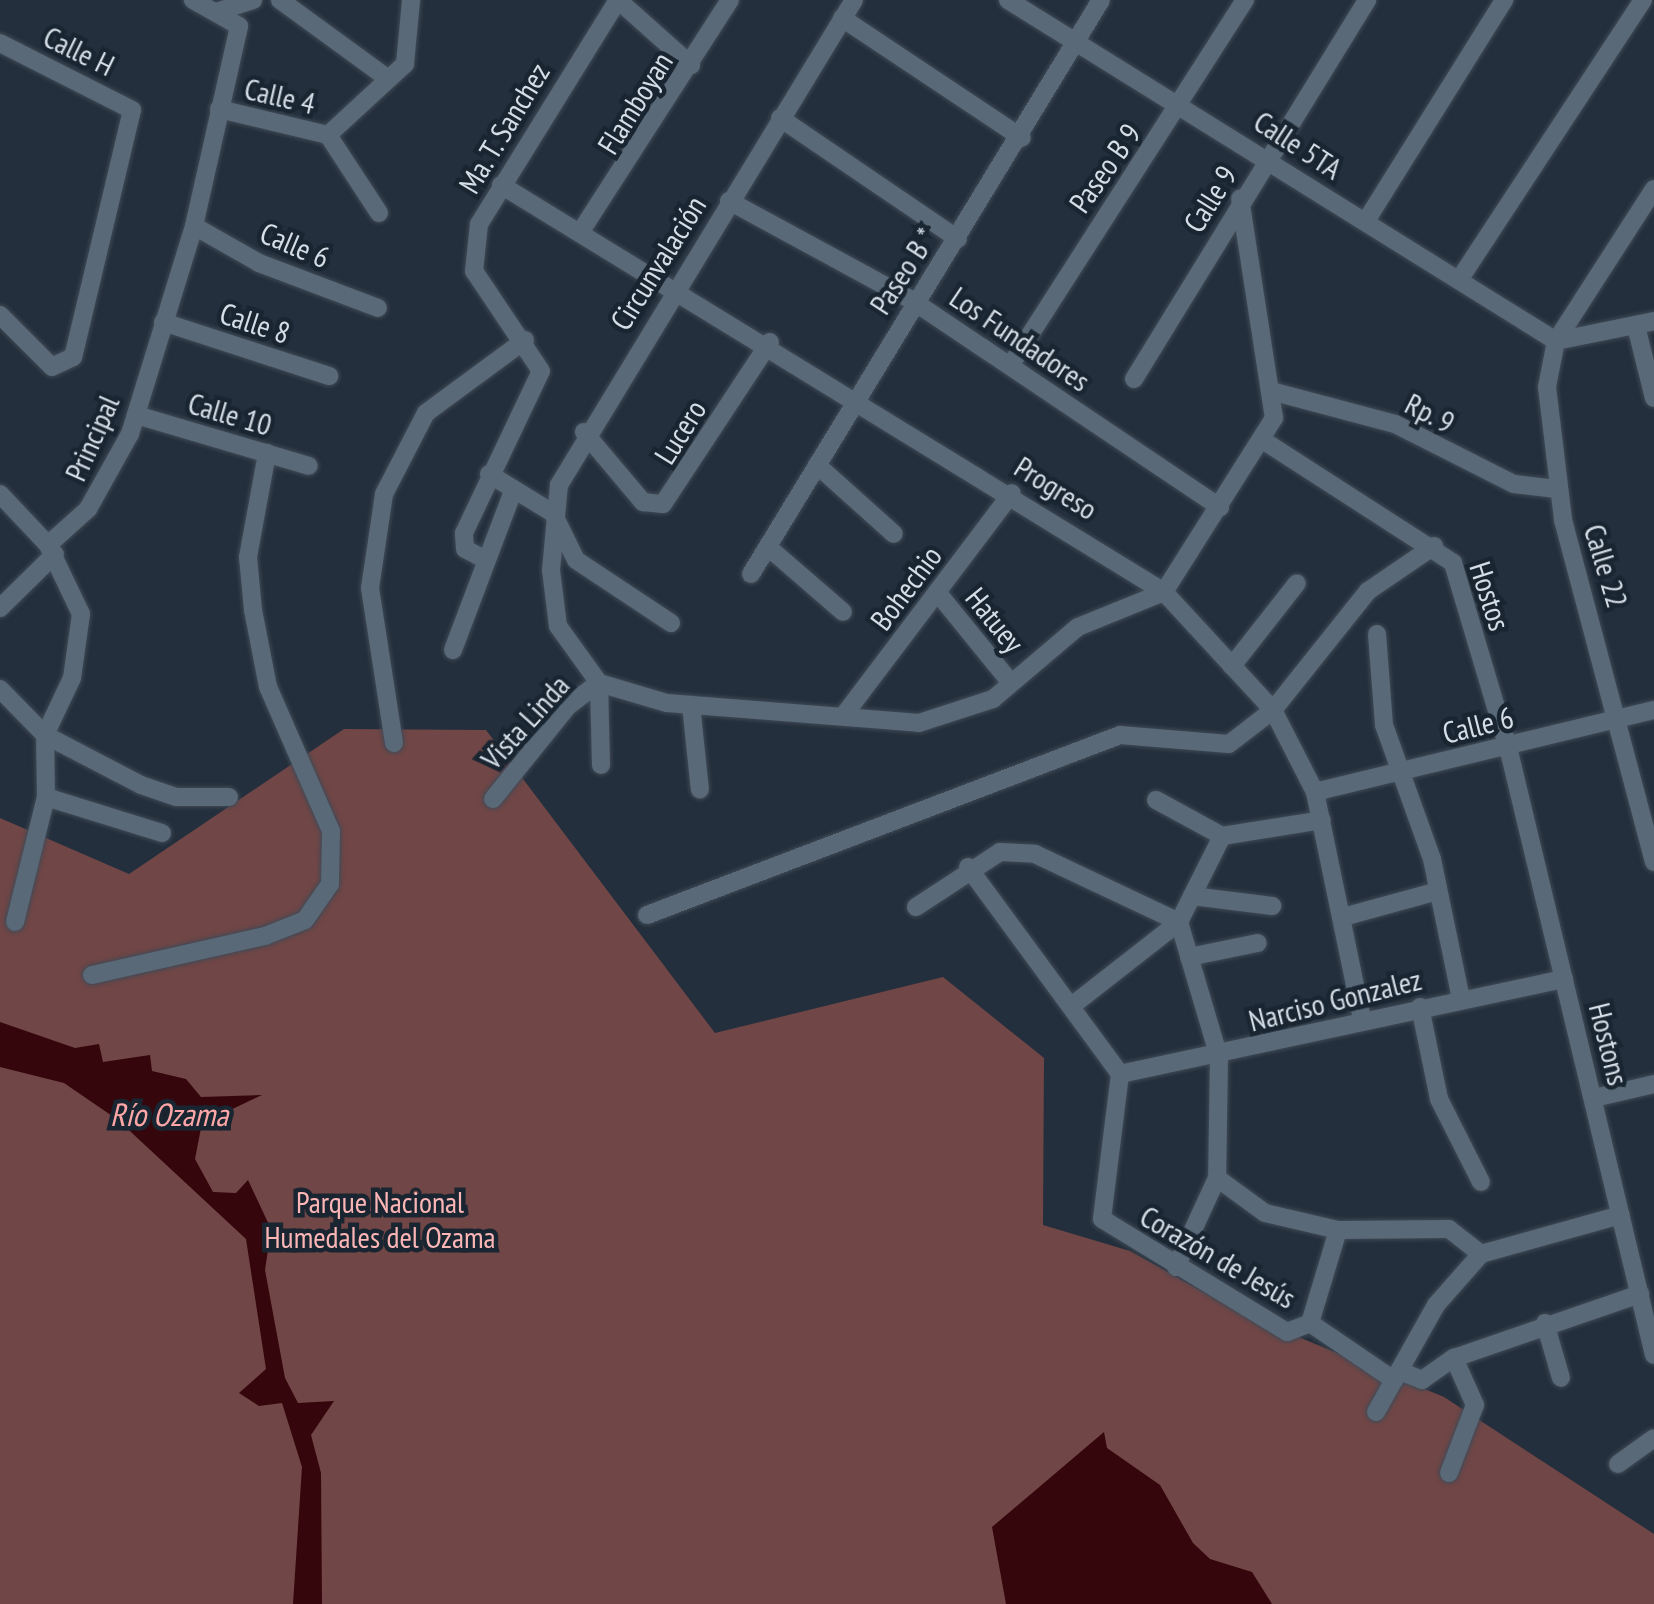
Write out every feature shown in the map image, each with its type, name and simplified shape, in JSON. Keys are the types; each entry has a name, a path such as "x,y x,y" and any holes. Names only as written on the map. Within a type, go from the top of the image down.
{"street":[{"path":"193,0 227,14 253,0"},
{"path":"280,0 386,78"},
{"path":"379,213 328,135 386,78 411,45 411,0"},
{"path":"618,0 691,64"},
{"name":"Ma. T. Sanchez","path":"525,340 474,271 478,224 618,0"},
{"name":"Flamboyan","path":"582,231 730,0"},
{"name":"Circunvalación","path":"600,682 558,626 551,570 553,514 584,432 854,0"},
{"name":"Calle 5TA","path":"1008,0 1184,103 1556,340"},
{"name":"Paseo B *","path":"752,574 914,301 1022,138 1101,0"},
{"name":"Paseo B 9","path":"1010,366 1184,103 1245,0"},
{"name":"Calle 9","path":"1134,379 1240,199 1367,0"},
{"path":"1366,221 1504,0"},
{"path":"1459,280 1642,0"},
{"name":"Principal","path":"0,608 110,479 136,415 194,226 219,110 227,14"},
{"path":"842,18 1022,138"},
{"name":"Calle H","path":"0,44 132,110 73,357 52,367 0,315"},
{"name":"Calle 4","path":"219,110 328,135"},
{"path":"780,118 958,238"},
{"name":"Progreso","path":"501,185 858,396 1164,592 1272,710 1314,792 1362,1018"},
{"path":"1556,340 1645,214 1654,189"},
{"path":"600,765 600,682 691,705 920,724 993,699 1078,627 1164,592 1264,441 1275,392 1240,199"},
{"name":"Los Fundadores","path":"729,201 914,301 1220,507"},
{"name":"Calle 6","path":"194,226 259,263 378,308"},
{"name":"Calle 8","path":"164,322 329,376"},
{"path":"1556,340 1645,324 1654,398"},
{"path":"394,744 370,588 384,494 426,413 525,340 538,387 489,474 463,538 484,559"},
{"name":"Calle 22","path":"1556,340 1547,387 1557,489 1650,824 1654,862"},
{"name":"Lucero","path":"584,432 644,502 663,504 770,342"},
{"name":"Rp. 9","path":"1275,392 1395,424 1514,484 1557,489"},
{"name":"Calle 10","path":"136,415 308,466"},
{"name":"Hostos","path":"1264,441 1360,510 1434,546 1452,563 1508,747"},
{"path":"92,975 265,936 305,920 330,884 331,830 268,687 253,610 248,557 267,453"},
{"path":"817,465 894,534"},
{"path":"489,474 553,514 576,560 671,623"},
{"path":"453,650 484,559 513,491"},
{"name":"Bohechio","path":"844,716 1012,493"},
{"path":"0,494 7,515 51,549 81,614 72,678 46,735 46,797 16,922"},
{"path":"768,546 843,612"},
{"path":"647,914 1120,735 1221,747 1272,710 1368,591 1434,546"},
{"path":"1232,666 1297,583"},
{"name":"Hatuey","path":"937,592 1011,682"},
{"path":"1377,634 1379,700 1438,890 1461,999"},
{"name":"Vista Linda","path":"493,799 568,706 600,682"},
{"path":"0,688 46,735 176,797 230,796"},
{"path":"691,705 700,790"},
{"name":"Calle 6","path":"1314,792 1654,710"},
{"name":"Hostons","path":"1508,747 1654,1356"},
{"path":"46,797 162,833"},
{"path":"1156,800 1222,836 1322,820"},
{"path":"1074,1004 1179,922 1222,836"},
{"path":"916,907 968,868 1000,852 1035,854 1179,922 1219,1057 1217,1178 1176,1266"},
{"path":"968,868 1074,1004 1120,1074"},
{"path":"1343,917 1438,890"},
{"path":"1192,896 1272,906"},
{"path":"1189,957 1258,943"},
{"name":"Narciso Gonzalez","path":"1120,1074 1219,1057 1362,1018 1564,979"},
{"path":"1420,1007 1439,1099 1481,1182"},
{"name":"Corazón de Jesús","path":"1120,1074 1102,1219 1287,1332 1310,1322"},
{"path":"1594,1098 1654,1084"},
{"path":"1217,1178 1265,1213 1338,1230 1450,1229 1481,1254"},
{"path":"1376,1412 1436,1304 1481,1254 1621,1215"},
{"path":"1338,1230 1310,1322 1396,1375 1422,1380 1454,1358 1545,1322 1640,1294"},
{"path":"1545,1322 1561,1378"},
{"path":"1449,1473 1476,1405 1454,1358"},
{"path":"1618,1464 1654,1438"}],"green space":[{"name":"Parque Nacional Humedales del Ozama","path":"344,729 486,730 715,1033 943,977 1044,1058 1043,1225 1130,1251 1243,1314 1444,1397 1654,1534 1654,1604 0,1604 0,818 129,874"}],"water":[{"name":"Río Ozama","path":"0,1022 75,1048 99,1044 103,1062 150,1055 152,1071 186,1079 201,1097 262,1095 222,1114 225,1126 201,1128 195,1159 213,1192 236,1193 248,1180 271,1229 265,1270 285,1378 298,1403 334,1401 311,1435 321,1473 322,1604 293,1604 302,1467 282,1403 259,1406 239,1393 266,1369 246,1239 118,1120 64,1083 0,1067"},
{"path":"1104,1432 1107,1448 1160,1485 1193,1543 1210,1559 1252,1572 1272,1604 1006,1604 992,1527"}]}
